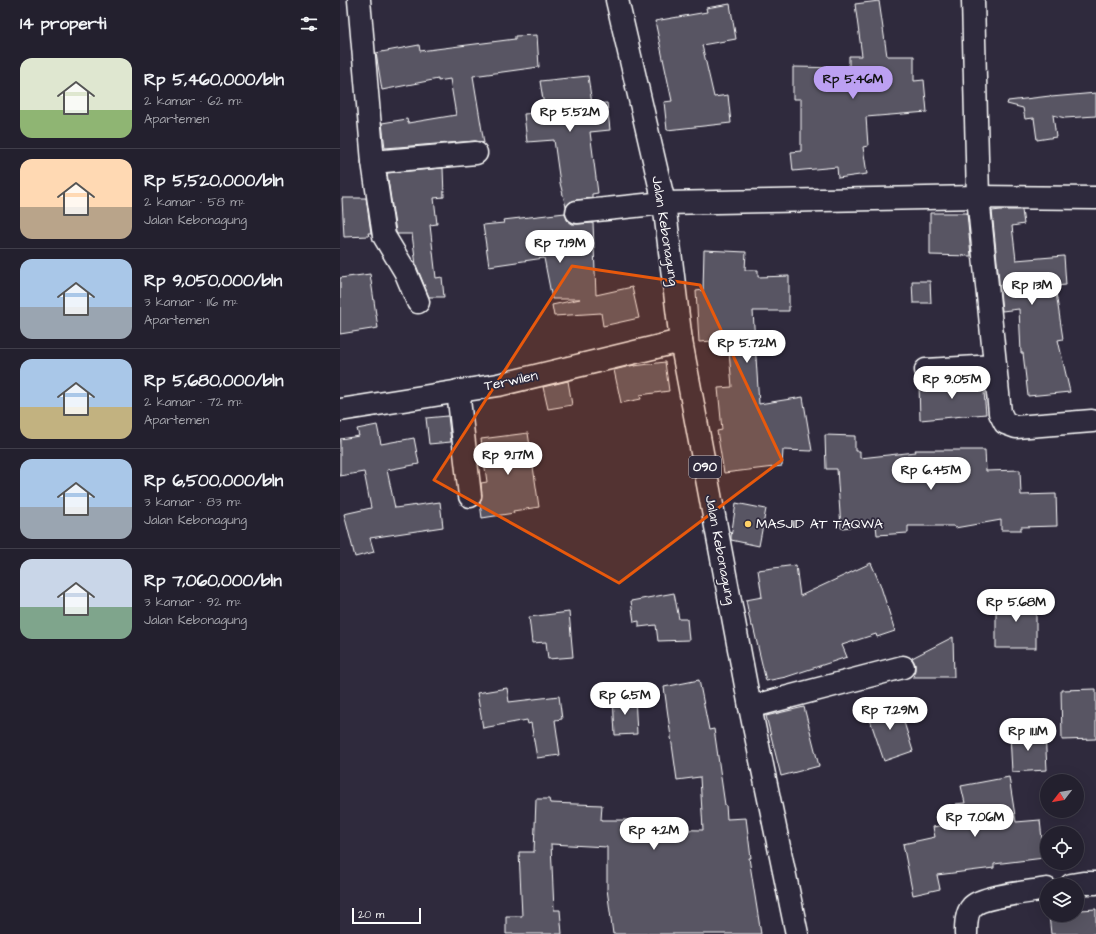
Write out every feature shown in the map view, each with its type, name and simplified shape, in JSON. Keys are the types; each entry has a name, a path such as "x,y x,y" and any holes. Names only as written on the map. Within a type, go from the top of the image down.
{"street":[{"path":"359,0 373,162 384,236 405,271 418,302"},
{"name":"Jalan Kebonagung","path":"617,0 664,203 681,340 750,707 797,934"},
{"path":"973,0 978,198 1000,413 1005,423 1016,427 1092,421"},
{"path":"373,162 476,153"},
{"path":"577,212 664,203 978,198 1096,198"},
{"name":"Terwilen","path":"340,410 498,385 681,340"},
{"path":"926,370 995,366"},
{"path":"458,391 470,496"},
{"path":"750,707 903,667"},
{"path":"1084,883 1096,883"},
{"path":"966,934 968,916 971,908 976,904 991,898 1040,890"}],"highlighted area":[{"path":"572,266 700,285 782,460 619,583 434,480"}],"building":[{"path":"879,1 887,56 914,56 914,81 924,80 927,112 866,117 868,146 863,147 867,174 838,178 837,167 793,171 791,152 801,151 801,99 793,99 793,67 849,68 849,56 862,56 855,4"},
{"path":"730,4 736,39 702,45 714,97 728,95 731,123 667,130 664,102 672,101 655,21 707,12 706,8"},
{"path":"537,35 539,67 473,76 484,143 475,141 385,148 382,123 407,119 408,123 456,115 450,79 438,81 438,79 382,90 376,53 419,45 420,51 515,39 515,36"},
{"path":"588,76 592,104 607,103 610,130 590,132 598,193 592,194 592,198 570,202 566,207 560,183 554,140 527,142 524,114 545,112 540,81"},
{"path":"1096,93 1096,116 1065,118 1053,115 1056,137 1037,140 1034,118 1025,119 1023,108 1007,104 1008,101"},
{"path":"443,168 444,197 434,198 437,224 430,225 436,278 442,277 444,297 429,297 416,265 412,234 397,234 396,232 387,173"},
{"path":"342,198 366,198 371,233 368,233 369,236 344,237"},
{"path":"1022,210 1024,224 1012,226 1016,260 1064,256 1066,285 1055,286 1063,339 1058,340 1070,392 1028,396 1023,353 1021,353 1019,309 1002,311 992,211"},
{"path":"565,213 567,220 572,224 593,223 596,295 632,287 639,318 603,326 601,313 554,316 552,305 580,299 552,299 544,258 489,266 483,225 504,223 503,220"},
{"path":"930,213 967,213 971,256 930,255"},
{"path":"704,250 746,252 745,270 758,270 758,277 789,276 789,311 753,311 759,404 803,397 812,451 783,450 782,466 724,473 717,431 722,430 718,388 732,387 728,340 699,342 696,291 703,290"},
{"path":"370,274 378,328 340,334 340,278"},
{"path":"912,281 930,281 931,303 913,303"},
{"path":"665,362 669,391 640,395 641,399 621,403 614,370 634,365"},
{"path":"568,381 572,405 548,409 543,387"},
{"path":"983,381 986,414 920,420 919,384"},
{"path":"448,416 451,442 429,444 426,418"},
{"path":"377,425 381,444 414,438 419,464 387,470 395,508 440,502 443,527 370,538 374,552 355,557 344,514 371,508 364,472 340,476 340,439 359,436 357,429"},
{"path":"528,433 539,507 482,518 480,503 482,495 481,483 487,482 481,439"},
{"path":"825,435 855,436 855,451 860,451 860,458 916,452 915,450 985,450 986,471 1020,470 1021,495 1056,494 1057,526 1021,527 1021,530 1001,530 1001,520 955,528 954,526 908,526 908,533 877,535 876,525 841,528 837,469 826,469"},
{"name":"MASJID AT TAQWA","path":"736,503 766,509 759,546 731,540"},
{"path":"871,563 880,584 895,631 877,637 876,634 842,645 847,657 786,677 766,681 753,626 751,626 746,600 762,597 758,570 796,565 800,596"},
{"path":"674,593 679,619 687,619 689,640 658,641 656,625 639,627 639,621 634,622 631,601"},
{"path":"996,598 1036,598 1036,648 996,648"},
{"path":"569,612 573,657 548,659 546,642 532,643 529,617"},
{"path":"953,637 954,677 913,677 915,664 912,658"},
{"path":"699,680 709,730 714,729 727,819 746,818 751,858 749,858 761,934 613,934 607,889 607,847 551,844 554,910 560,910 562,934 506,934 506,916 522,916 519,852 534,852 536,799 549,799 550,803 602,805 601,820 640,820 640,829 703,830 700,777 677,780 664,687"},
{"path":"507,688 509,702 559,696 562,719 555,720 560,755 537,758 531,723 528,724 527,720 483,728 477,693"},
{"path":"1096,689 1096,739 1062,740 1061,690"},
{"path":"635,696 637,734 615,735 613,697"},
{"path":"898,703 913,751 884,761 867,711"},
{"path":"804,707 819,766 781,776 766,716"},
{"path":"1045,732 1047,770 1012,772 1010,734"},
{"path":"1009,777 1016,822 1040,820 1040,858 994,864 994,868 937,875 940,889 913,895 903,844 935,837 933,827 957,823 955,804 965,803 961,786"},
{"path":"1096,909 1096,934 1051,934 1050,922 1084,922 1084,910"}],"place":[{"name":"MASJID AT TAQWA","path":"748,524"}]}
